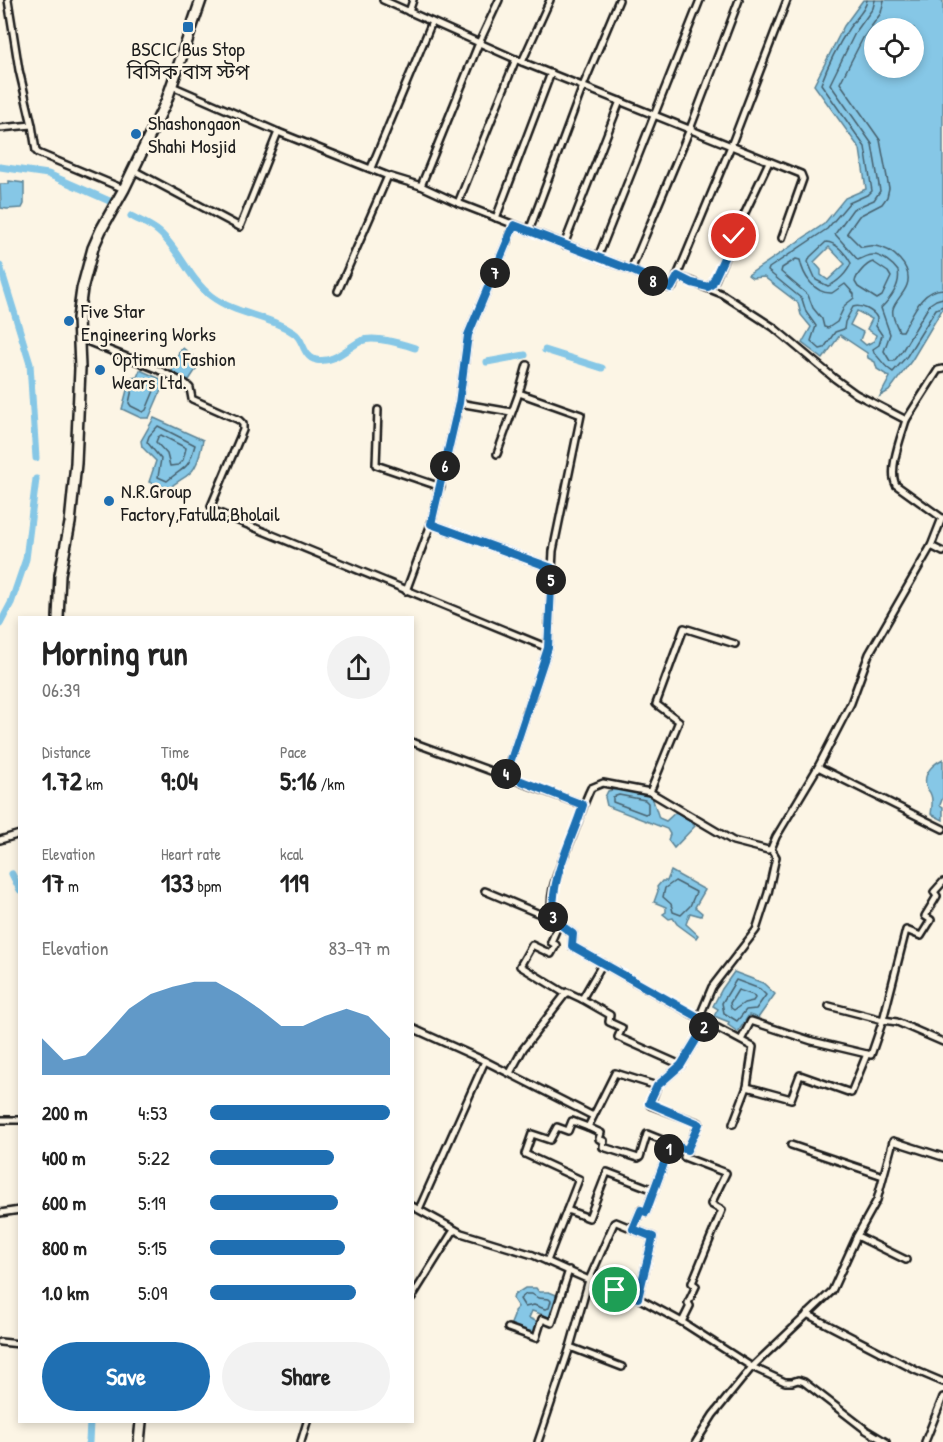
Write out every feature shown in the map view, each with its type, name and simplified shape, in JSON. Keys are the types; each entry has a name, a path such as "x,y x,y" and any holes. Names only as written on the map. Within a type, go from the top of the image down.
{"main road":[{"path":"58,616 60,575 76,463 80,368 78,318 82,289 93,248 156,124 172,86 201,0"},
{"path":"139,1442 141,1423"}],"street":[{"path":"8,0 19,70 36,151 124,189"},
{"path":"383,0 522,62 801,174 803,176 782,238"},
{"path":"409,12 413,0"},
{"path":"421,186 479,43 499,0"},
{"path":"522,62 550,0"},
{"path":"529,231 583,86 620,0"},
{"path":"598,258 700,0"},
{"path":"631,270 690,129 739,0"},
{"path":"172,86 278,132 388,176 421,186 671,288 731,146 787,0"},
{"path":"371,168 432,22"},
{"path":"458,203 516,59"},
{"path":"496,218 551,73"},
{"path":"564,245 620,101"},
{"path":"0,128 32,124"},
{"path":"133,170 240,227 278,132"},
{"path":"710,288 716,280 734,236 770,162"},
{"path":"338,291 388,176"},
{"path":"406,591 431,524 441,487 459,403 468,335 514,225"},
{"path":"678,276 722,294 773,327 856,394 906,420"},
{"path":"79,338 159,370 186,384 190,388 192,399 239,420 243,424 243,430 211,506 214,511 548,648"},
{"path":"497,454 527,365"},
{"path":"771,849 818,767 851,703 869,654 931,546 942,518 896,485 894,480 896,452 906,420 938,370 943,369"},
{"path":"506,775 548,648 553,551 580,415 519,393"},
{"path":"459,403 511,412"},
{"path":"378,410 376,465 441,487"},
{"path":"431,524 552,568"},
{"path":"931,546 943,552"},
{"path":"650,792 679,721 656,704 684,628 735,644"},
{"path":"414,743 583,805"},
{"path":"818,767 943,829"},
{"path":"681,1065 618,1037 622,1028 609,1022 610,1015 569,992 566,994 520,966 532,945 552,954 556,945 551,942 558,926 554,920 552,908 555,880 583,805 591,788 603,783 650,792 734,841 771,849"},
{"path":"0,840 18,835"},
{"path":"699,1018 712,987 756,930 776,857 771,849"},
{"path":"943,882 934,892 943,900"},
{"path":"485,891 554,920 573,934 572,946 752,1046 747,1087 733,1124"},
{"path":"741,1040 751,1021 812,1041 871,1055 883,1020 906,930 921,936 931,920 925,916 937,896"},
{"path":"582,999 603,963"},
{"path":"510,1073 523,1049 566,994"},
{"path":"829,1006 897,1022 943,1042"},
{"path":"682,1322 696,1286 692,1282 722,1210 711,1204 726,1173 684,1158 699,1124 650,1105 657,1086 681,1065 707,1022"},
{"path":"414,1029 510,1073 593,1116"},
{"path":"747,1087 791,1100 800,1075 851,1093 867,1054"},
{"path":"419,1209 485,1061"},
{"path":"588,1127 615,1073 657,1086"},
{"path":"0,1120 18,1120"},
{"path":"547,1261 579,1179 525,1154 533,1133 550,1140 557,1127 568,1131 572,1120 601,1133 599,1139 604,1141 603,1147 638,1158 647,1134 687,1150"},
{"path":"696,1442 713,1415 752,1367 832,1291 857,1236 877,1200 893,1141 943,1157"},
{"path":"633,1229 641,1210 646,1212 671,1144"},
{"path":"791,1145 883,1176"},
{"path":"567,1210 589,1218 607,1172 654,1190"},
{"path":"414,1207 454,1230 569,1269 589,1280 638,1298 682,1322 752,1367 785,1382 800,1380 876,1440 886,1442"},
{"path":"0,1212 18,1210"},
{"path":"538,1442 570,1347 589,1280 615,1222 653,1237 638,1298"},
{"path":"414,1294 454,1230"},
{"path":"857,1236 906,1260"},
{"path":"508,1328 536,1338 542,1319 552,1323 569,1269"},
{"path":"807,1314 943,1382"},
{"path":"0,1342 18,1344"},
{"path":"570,1347 622,1367"},
{"path":"925,1442 943,1397"},
{"path":"301,1442 307,1423"}],"water":[{"path":"863,0 943,0 943,308 912,360 889,391 880,396 890,377 877,369 875,362 868,358 867,353 840,335 823,359 802,343 811,327 801,315 798,303 764,277 752,278 748,275 824,224 845,198 866,189 860,149 814,85 844,26","holes":["829,247 845,264 828,280 821,275 821,270 814,262","857,311 872,319 867,329 876,335 874,341 866,345 860,340 863,332 850,325"]},
{"path":"9,181 24,183 22,208 1,208 0,184 9,184"},
{"path":"183,348 199,361 189,380 172,371 179,352"},
{"path":"140,370 165,381 149,418 141,418 122,409 127,390 124,388 128,379 137,377"},
{"path":"154,418 203,440 199,458 193,470 169,489 149,482 156,461 142,447 141,441"},
{"path":"943,759 943,797 940,805 943,807 943,820 931,814 932,797 925,781 930,770"},
{"path":"618,789 649,795 659,818 666,821 676,812 695,826 674,848 668,840 670,834 667,829 607,806 605,797 608,791"},
{"path":"671,871 705,890 695,907 702,913 701,916 690,913 686,924 698,935 696,938 677,924 673,918 669,919 663,914 666,912 666,907 654,902 657,887 662,881 667,881"},
{"path":"734,972 763,983 775,994 758,1018 749,1015 738,1032 728,1025 729,1022 714,1016 718,1009 713,1006"},
{"path":"525,1288 536,1288 539,1292 549,1292 559,1296 550,1320 532,1311 529,1318 538,1322 534,1335 510,1326 514,1311 518,1307 513,1299 514,1295"}],"waterway":[{"path":"0,167 48,174 114,203"},
{"path":"131,216 159,232 173,247 197,282 211,296 231,307 274,322 294,333 311,358 328,360 367,339 388,341 415,348"},
{"path":"0,266 30,364 36,458"},
{"path":"545,350 602,368"},
{"path":"487,362 525,355"},
{"path":"0,624 11,603 26,559 36,479"},
{"path":"12,874 18,886"},
{"path":"89,1442 90,1423"}],"place":[{"name":"BSCIC Bus Stop বিসিক বাস স্টপ","path":"188,27"},
{"name":"Shashongaon Shahi Mosjid","path":"136,134"},
{"name":"Five Star Engineering Works","path":"69,321"},
{"name":"Optimum Fashion Wears Ltd.","path":"100,370"},
{"name":"N.R.Group Factory,Fatulla,Bholail","path":"109,501"}],"route":[{"path":"615,1290 638,1298 653,1237 633,1229 641,1210 646,1212 671,1144 687,1150 699,1124 649,1103 657,1086 681,1065 707,1022 572,946 573,934 554,920 552,908 555,880 583,805 506,775 548,648 552,568 431,524 459,403 468,335 514,225 631,270 669,288 673,287 678,276 708,287 712,284 716,280 734,236"}]}
